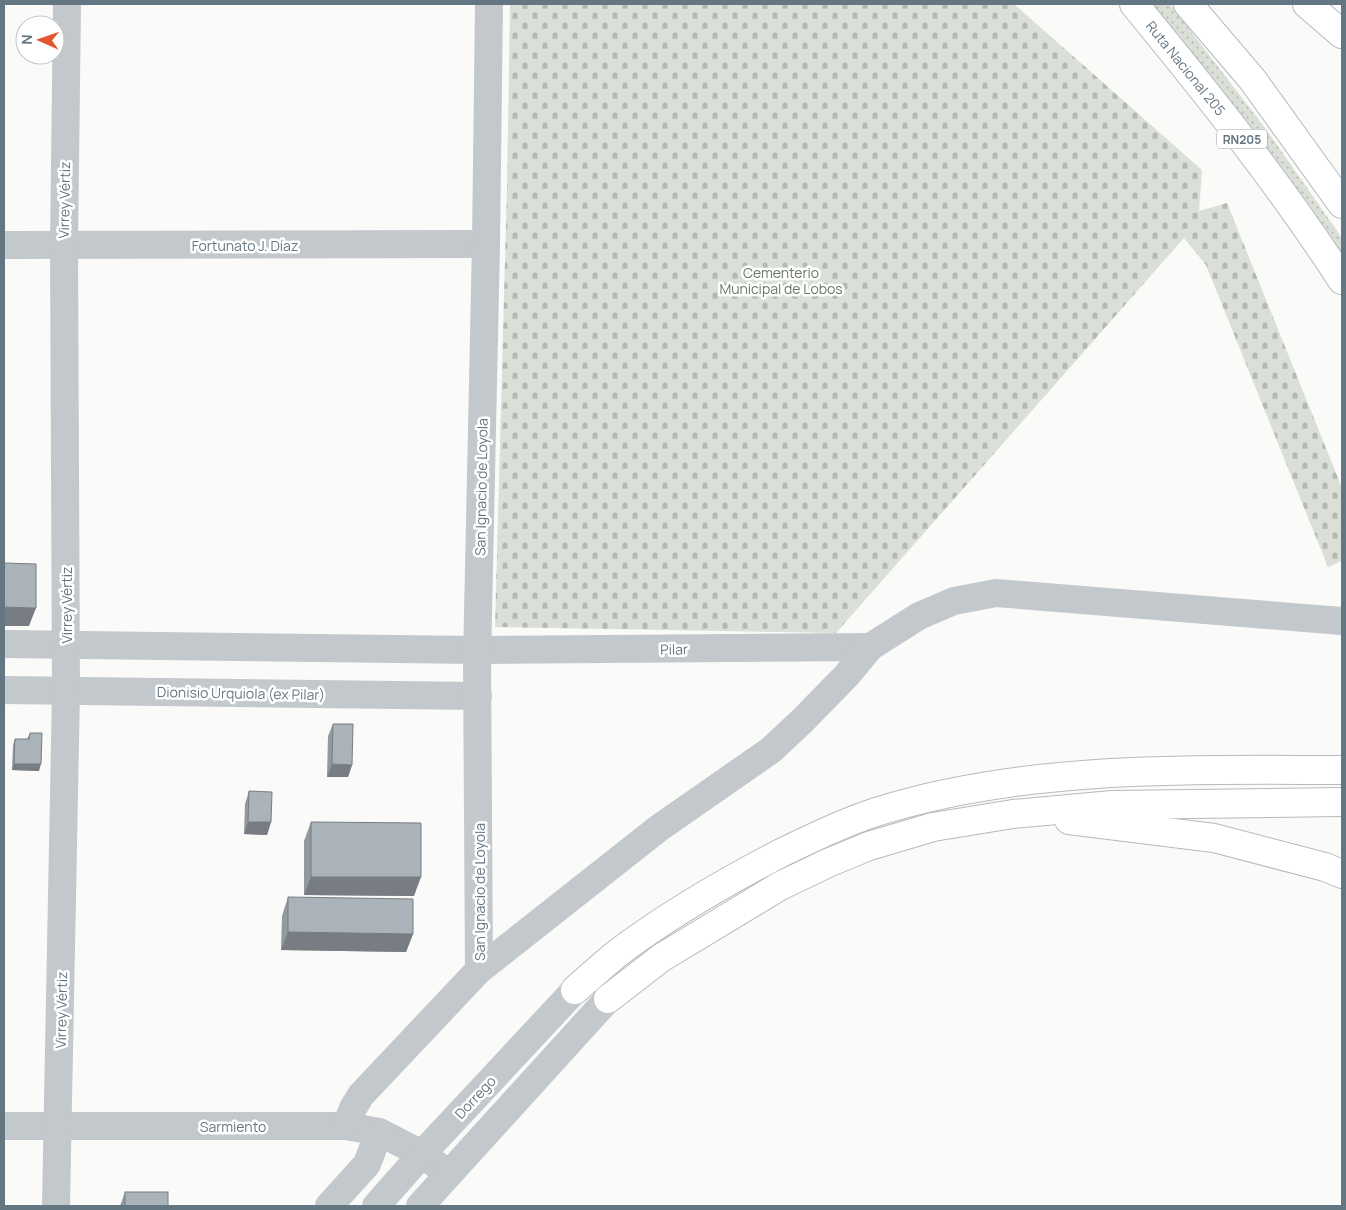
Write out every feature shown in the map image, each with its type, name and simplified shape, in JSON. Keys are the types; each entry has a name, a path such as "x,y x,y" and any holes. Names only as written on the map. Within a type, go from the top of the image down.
{"main road":[{"name":"Ruta Nacional 205","path":"1134,4 1214,102 1271,177 1342,280"},
{"name":"RN205","path":"1188,4 1252,79 1342,204"},
{"path":"1307,4 1342,34"},
{"path":"575,990 618,953 669,917 748,870 819,834 876,812 946,794 1057,778 1142,772 1342,770"},
{"path":"608,999 661,958 780,886 869,846 932,827 1013,814 1112,805 1342,802"},
{"path":"1013,814 1214,838 1342,874"}],"street":[{"name":"Virrey Vértiz","path":"56,1206 66,690 64,246 67,4"},
{"name":"San Ignacio de Loyola","path":"479,970 477,650 489,4"},
{"name":"Fortunato J. Díaz","path":"4,246 486,244"},
{"path":"346,1126 353,1108 361,1095 479,970 659,828 771,750 847,675 870,647 919,616 954,601 996,593 1342,621"},
{"path":"4,644 477,650"},
{"name":"Pilar","path":"477,650 870,647"},
{"name":"Dionisio Urquiola (ex Pilar)","path":"4,690 478,696"},
{"name":"Dorrego","path":"376,1206 575,990"},
{"path":"420,1206 608,999"},
{"name":"Sarmiento","path":"4,1126 346,1126 379,1132 422,1154 449,1174"},
{"path":"329,1206 367,1164 379,1132"}],"green space":[{"name":"Cementerio Municipal de Lobos","path":"510,4 1014,4 1202,170 1199,211 1227,203 1342,488 1342,561 1328,567 1206,265 1184,238 836,633 495,627"},
{"path":"1145,4 1170,4 1268,132 1342,238 1342,267"}],"building":[{"path":"4,563 36,564 36,608 4,607"},
{"path":"333,724 353,724 352,765 332,764"},
{"path":"30,733 42,733 41,764 14,764 15,739 29,739"},
{"path":"249,791 272,792 271,822 248,822"},
{"path":"311,822 421,823 421,877 311,877"},
{"path":"288,897 413,899 413,934 288,932"},
{"path":"125,1192 168,1192 168,1206 125,1206"}]}
